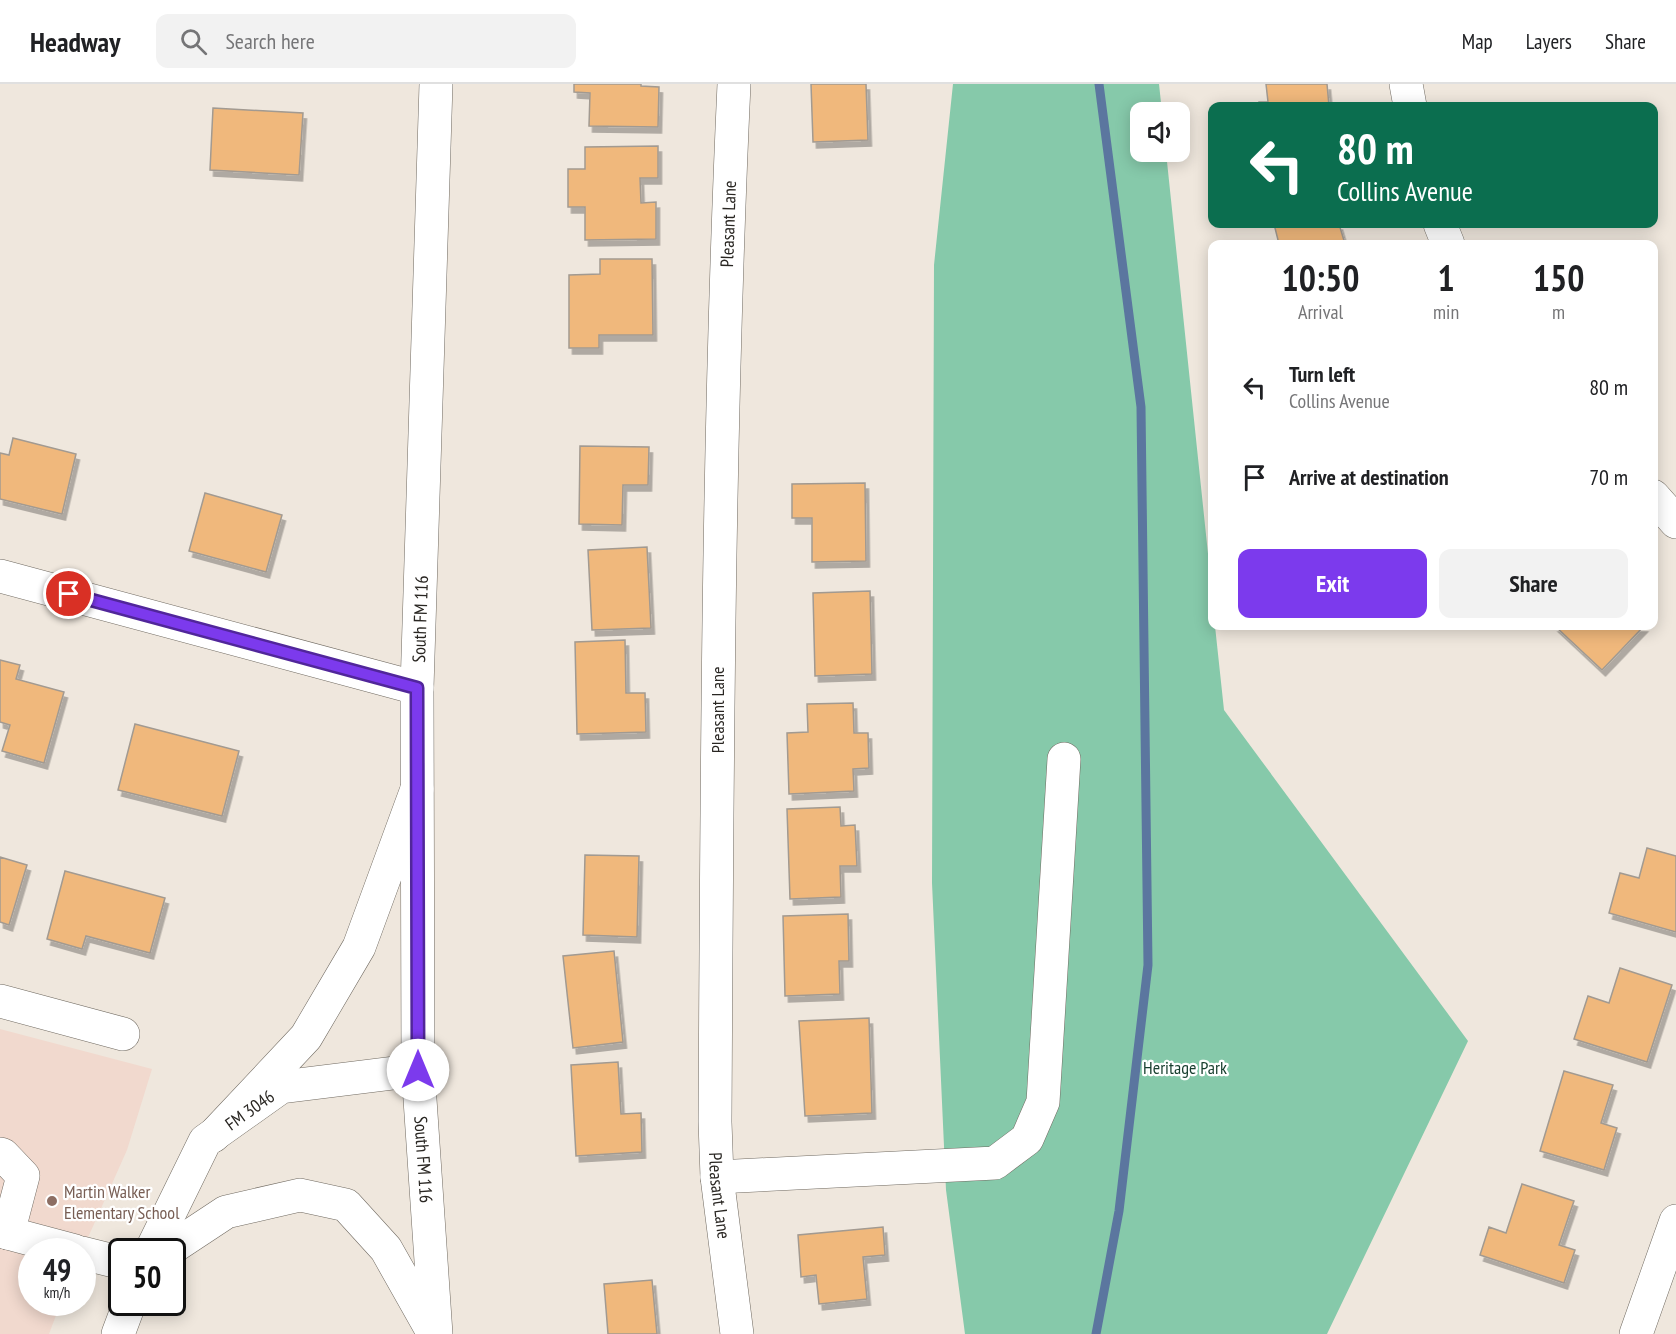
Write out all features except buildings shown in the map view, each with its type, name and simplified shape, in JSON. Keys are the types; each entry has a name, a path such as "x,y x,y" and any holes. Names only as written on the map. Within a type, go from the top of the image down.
{"street":[{"name":"South FM 116","path":"435,1334 418,1070 417,688 436,84"},
{"name":"Pleasant Lane","path":"734,84 728,205 717,651 715,1110 717,1177 737,1334"},
{"path":"1406,84 1409,102"},
{"path":"1658,502 1676,522"},
{"path":"0,576 417,688"},
{"path":"717,1177 995,1162 1027,1139 1043,1102 1064,759"},
{"path":"213,1136 306,1037 342,977 359,947 418,785"},
{"path":"0,1001 123,1034"},
{"name":"FM 3046","path":"158,1238 206,1142 281,1087 418,1070"},
{"path":"0,1154 23,1176 4,1232 26,1238"},
{"path":"186,1238 226,1212 300,1194 346,1205 386,1249 435,1334"},
{"path":"1636,1334 1676,1221"},
{"path":"118,1334 124,1316"}],"shaded area":[{"name":"Martin Walker Elementary School","path":"0,1029 152,1069 127,1150 88,1238 18,1238 18,1316 56,1316 49,1334 0,1334"}],"green space":[{"name":"Heritage Park","path":"953,84 1159,84 1161,102 1130,102 1130,162 1167,162 1208,554 1208,630 1215,630 1224,710 1468,1041 1327,1334 965,1334 946,1190 932,883 934,265"}],"waterway":[{"path":"1096,1334 1119,1211 1148,965 1141,407 1099,84"}],"place":[{"name":"Martin Walker Elementary School","path":"52,1201"}],"route":[{"path":"69,594 417,688 418,1070"}]}
